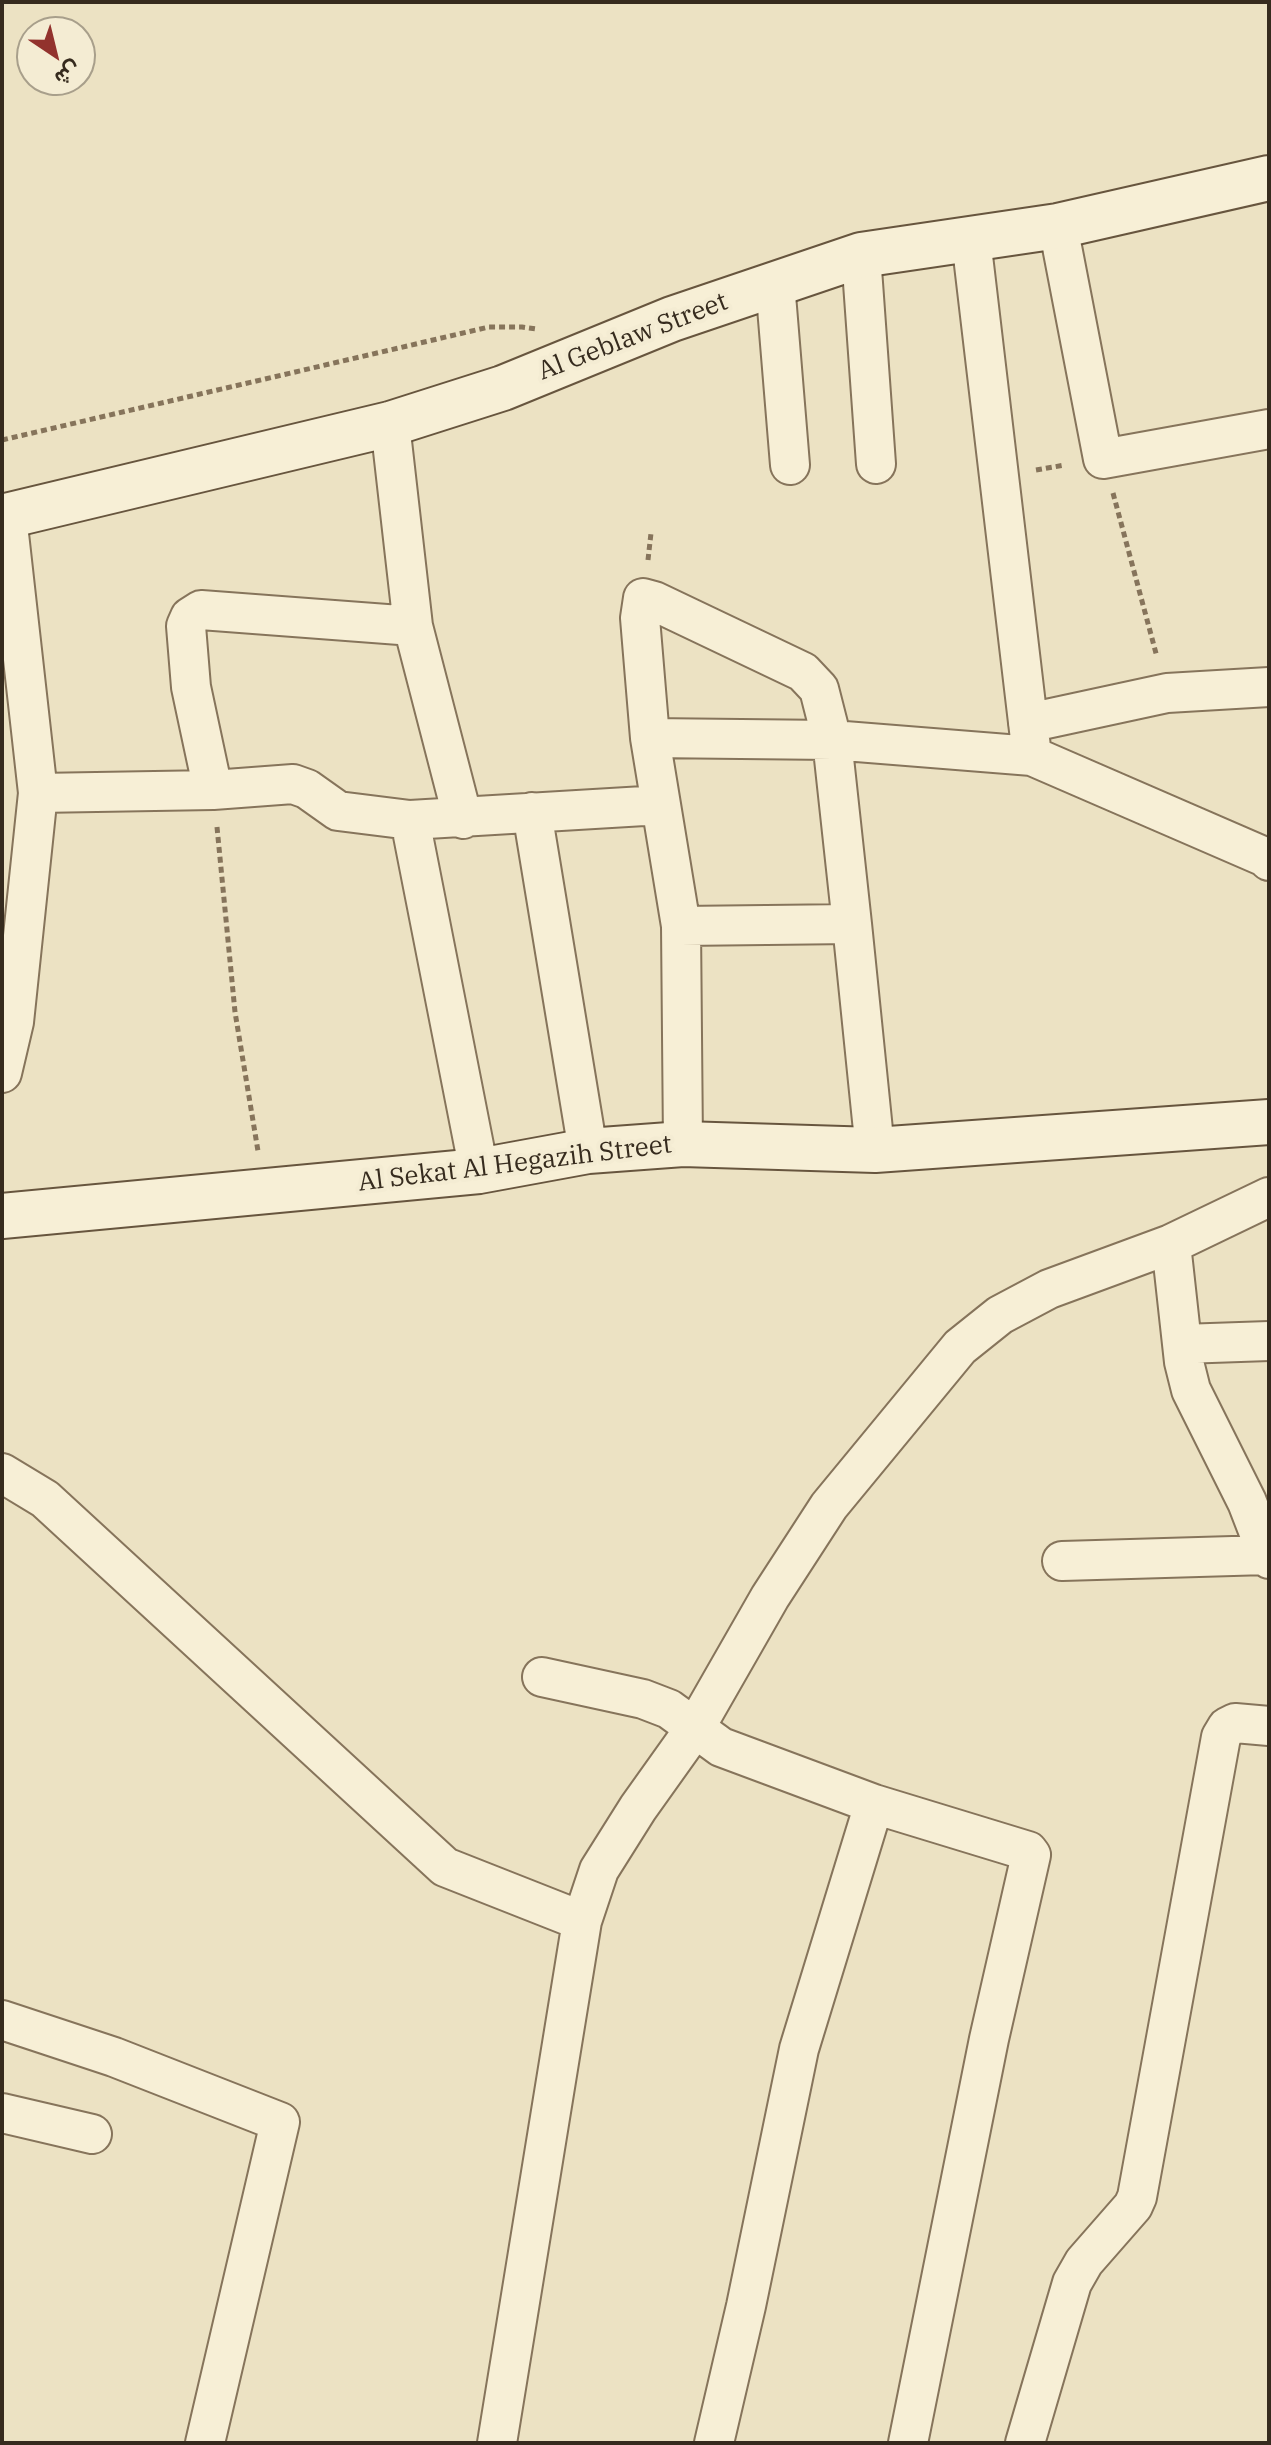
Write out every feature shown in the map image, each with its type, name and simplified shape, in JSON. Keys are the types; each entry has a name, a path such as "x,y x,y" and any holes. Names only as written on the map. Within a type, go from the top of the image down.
{"street":[{"name":"Al Geblaw Street","path":"5,517 390,424 503,388 672,319 861,255 1058,226 1269,178"},
{"path":"1058,226 1103,459 1269,429"},
{"path":"971,239 1030,739"},
{"path":"861,255 876,464"},
{"path":"775,283 790,465"},
{"path":"390,424 413,626 463,819"},
{"path":"2,1073 14,1022 38,793 5,517"},
{"path":"683,1144 681,926 650,738 640,618 643,598 803,672 819,689 832,740 875,1150"},
{"path":"213,790 191,687 186,626 190,617 201,610 413,626"},
{"path":"650,738 1030,739 1167,693 1269,687"},
{"path":"1030,739 1269,861"},
{"path":"38,793 213,790 293,784 307,789 338,811 410,820 661,805"},
{"path":"532,812 588,1151"},
{"path":"410,820 479,1171"},
{"path":"681,926 852,924"},
{"name":"Al Sekat Al Hegazih Street","path":"2,1216 479,1171 588,1151 683,1144 875,1150 1269,1122"},
{"path":"497,2443 582,1921 599,1870 638,1808 695,1728 770,1597 829,1506 960,1347 1000,1315 1049,1289 1171,1244 1269,1197"},
{"path":"1062,1561 1268,1557 1247,1502 1191,1390 1184,1362 1171,1244"},
{"path":"1182,1344 1269,1341"},
{"path":"1232,1470 1269,1471"},
{"path":"2,1473 45,1499 445,1867 582,1921"},
{"path":"542,1677 643,1699 669,1709 721,1747 874,1804 1028,1851 1031,1855 989,2039 908,2443"},
{"path":"1025,2443 1072,2283 1084,2262 1133,2206 1137,2197 1221,1737 1227,1727 1235,1723 1269,1726"},
{"path":"714,2443 799,2049 874,1804"},
{"path":"2,2020 114,2057 280,2122 205,2443"},
{"path":"2,2113 92,2134"}],"path":[{"path":"2,440 489,327 522,327 553,333 588,354"},
{"path":"999,476 1103,459 1167,693"},
{"path":"213,790 235,1012 264,1191"}]}
